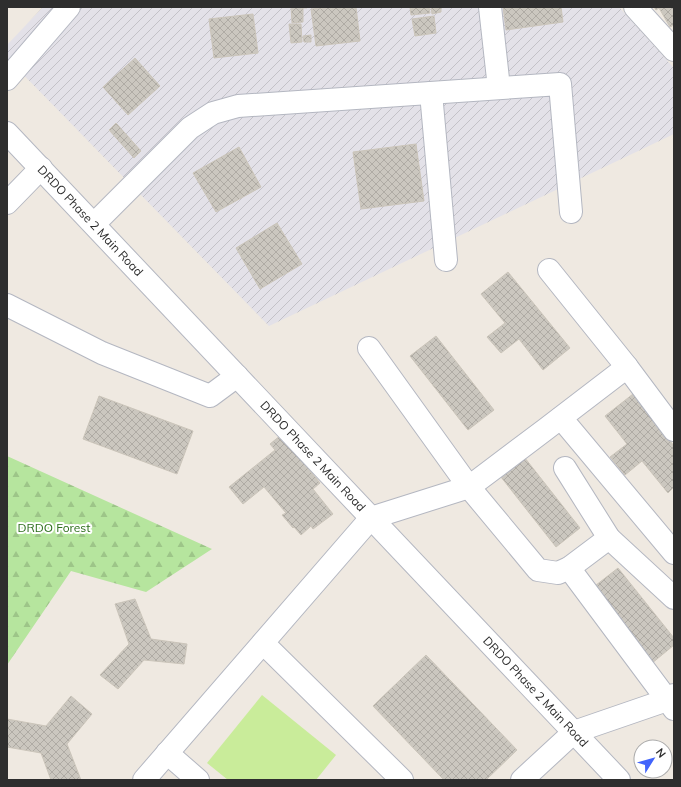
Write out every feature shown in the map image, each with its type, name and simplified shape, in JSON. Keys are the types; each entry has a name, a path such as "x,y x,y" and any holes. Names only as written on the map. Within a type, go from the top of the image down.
{"street":[{"path":"7,79 69,7"},
{"path":"490,7 499,88"},
{"path":"635,7 674,50"},
{"path":"94,224 190,128 213,113 238,106 560,84 571,212"},
{"path":"431,92 446,260"},
{"name":"DRDO Phase 2 Main Road","path":"7,133 619,780"},
{"path":"7,203 41,168"},
{"path":"549,270 627,367 674,430"},
{"path":"7,305 102,353 210,396 237,376"},
{"path":"369,348 469,487 538,570 558,573 569,568 609,538"},
{"path":"144,780 371,518 469,487 627,367"},
{"path":"561,418 674,553"},
{"path":"565,468 609,538 674,598"},
{"path":"522,780 574,732 672,701 569,568"},
{"path":"263,643 402,780"},
{"path":"168,753 198,780"}],"shaded area":[{"path":"43,7 619,7 674,68 674,134 269,326 7,58 7,45"}],"green space":[{"name":"DRDO Forest","path":"7,456 212,549 146,592 71,571 7,665"},
{"path":"262,695 336,755 316,780 228,780 207,763"}],"building":[{"path":"291,7 307,7 303,8 303,22 292,23"},
{"path":"356,7 360,41 316,46 311,9"},
{"path":"410,7 429,7 430,13 411,15"},
{"path":"431,7 441,7 441,12 432,14"},
{"path":"503,7 561,7 563,22 506,30"},
{"path":"654,7 674,7 674,25 670,27 659,8 656,10"},
{"path":"253,14 258,53 214,58 209,19"},
{"path":"434,16 436,33 415,36 412,19"},
{"path":"289,24 301,24 302,42 291,43"},
{"path":"311,35 311,42 304,42 303,36"},
{"path":"135,58 160,86 128,115 103,87"},
{"path":"116,123 141,151 134,158 109,130"},
{"path":"416,144 424,201 361,209 353,152"},
{"path":"239,147 261,187 216,212 193,173"},
{"path":"277,223 302,264 260,289 236,248"},
{"path":"508,272 570,348 543,370 519,339 501,353 487,337 505,323 481,294"},
{"path":"436,336 494,410 468,430 410,356"},
{"path":"633,394 674,446 674,487 668,493 642,461 625,475 610,457 627,444 605,416"},
{"path":"99,396 193,431 177,474 83,439"},
{"path":"281,435 320,483 313,489 333,514 313,529 311,526 301,535 282,515 286,513 264,487 243,504 229,487 275,450 270,444"},
{"path":"521,453 580,528 556,547 497,472"},
{"path":"618,568 674,638 674,645 651,664 591,589"},
{"path":"135,599 151,639 187,644 184,664 144,660 118,689 100,675 129,644 115,604"},
{"path":"426,655 517,750 486,780 444,780 373,706"},
{"path":"71,696 92,714 67,744 81,780 51,780 41,753 7,747 7,719 46,726"}]}
